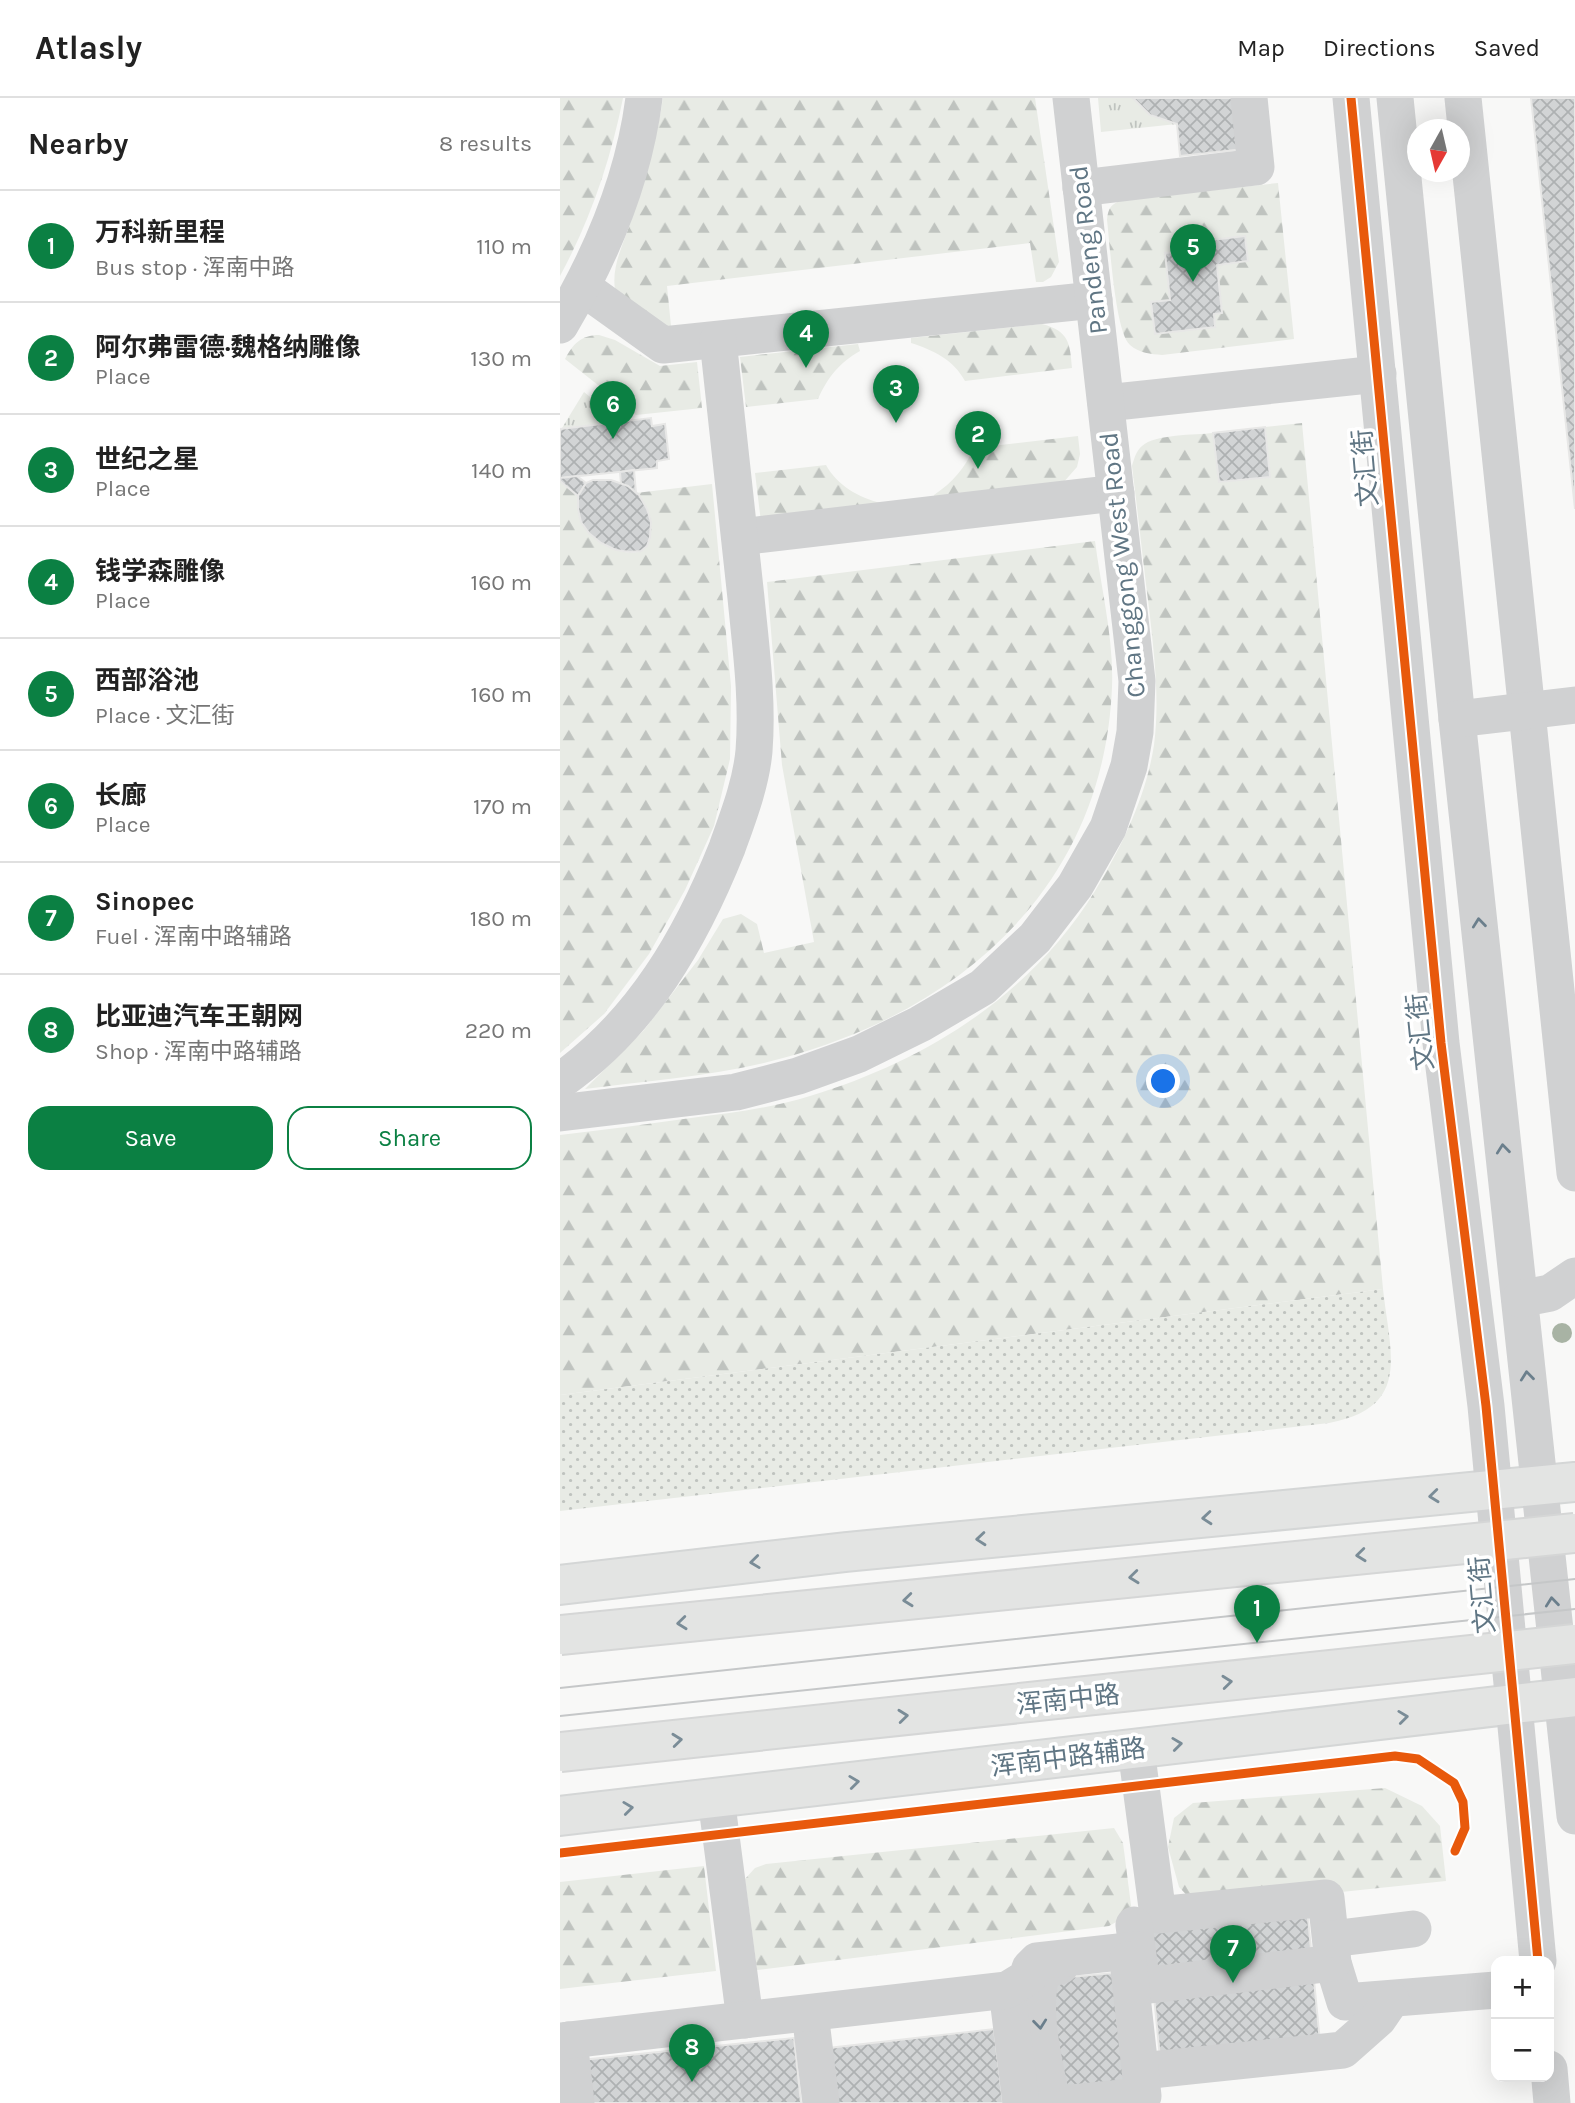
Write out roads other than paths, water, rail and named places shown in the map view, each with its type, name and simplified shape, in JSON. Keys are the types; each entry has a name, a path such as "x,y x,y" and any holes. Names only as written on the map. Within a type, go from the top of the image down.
{"main road":[{"path":"560,1585 846,1552 1557,1484"},
{"path":"560,1635 1575,1533"},
{"name":"浑南中路","path":"560,1752 1575,1644"},
{"name":"浑南中路辅路","path":"560,1816 1569,1698"}],"street":[{"path":"560,325 582,287 612,219 640,128 644,98"},
{"name":"Pandeng Road","path":"1071,98 1106,403"},
{"path":"1081,188 1256,167 1249,98"},
{"name":"文汇街","path":"1351,98 1441,1042 1486,1406 1538,1956"},
{"path":"1395,98 1457,719 1520,1299 1557,1484 1575,1816"},
{"path":"1463,98 1575,1173"},
{"path":"582,287 663,345 1094,300"},
{"path":"560,1081 577,1069 625,1024 660,980 691,929 714,880 742,808 754,753 754,689 718,340"},
{"path":"1106,403 1378,374"},
{"name":"Changgong West Road","path":"560,1113 736,1092 798,1076 859,1054 920,1024 983,987 1035,938 1075,886 1108,828 1129,766 1135,732 1137,681 1106,403"},
{"path":"740,537 1116,493"},
{"path":"1457,719 1575,705"},
{"path":"1520,1299 1550,1293 1575,1276"},
{"path":"1136,1749 1158,1915"},
{"path":"716,1798 745,2020"},
{"path":"1147,2083 1133,1924 1158,1915 1326,1898 1332,1951 1345,2002 1491,1990"},
{"path":"1064,2103 1051,2096 1044,2066 1036,1993 1043,1970 1332,1951 1413,1929"},
{"path":"576,2103 564,2040 1007,1990 1028,1977 1030,1968 1037,1961 1136,1963"},
{"path":"1007,1990 1021,2103"},
{"path":"1070,2103 1147,2083 1343,2050 1378,2019 1391,2000"},
{"path":"810,2012 821,2103"},
{"path":"1550,2082 1552,2103"}],"tram line":[{"path":"560,1688 1575,1579"},
{"path":"560,1716 1575,1609"}],"place":[{"name":"西部浴池","path":"1193,282"},
{"name":"钱学森雕像","path":"806,368"},
{"name":"世纪之星","path":"896,423"},
{"name":"长廊","path":"613,439"},
{"name":"阿尔弗雷德·魏格纳雕像","path":"978,469"},
{"name":"万科新里程","path":"1257,1643"},
{"name":"Sinopec","path":"1233,1983"},
{"name":"比亚迪汽车王朝网","path":"692,2082"}]}
